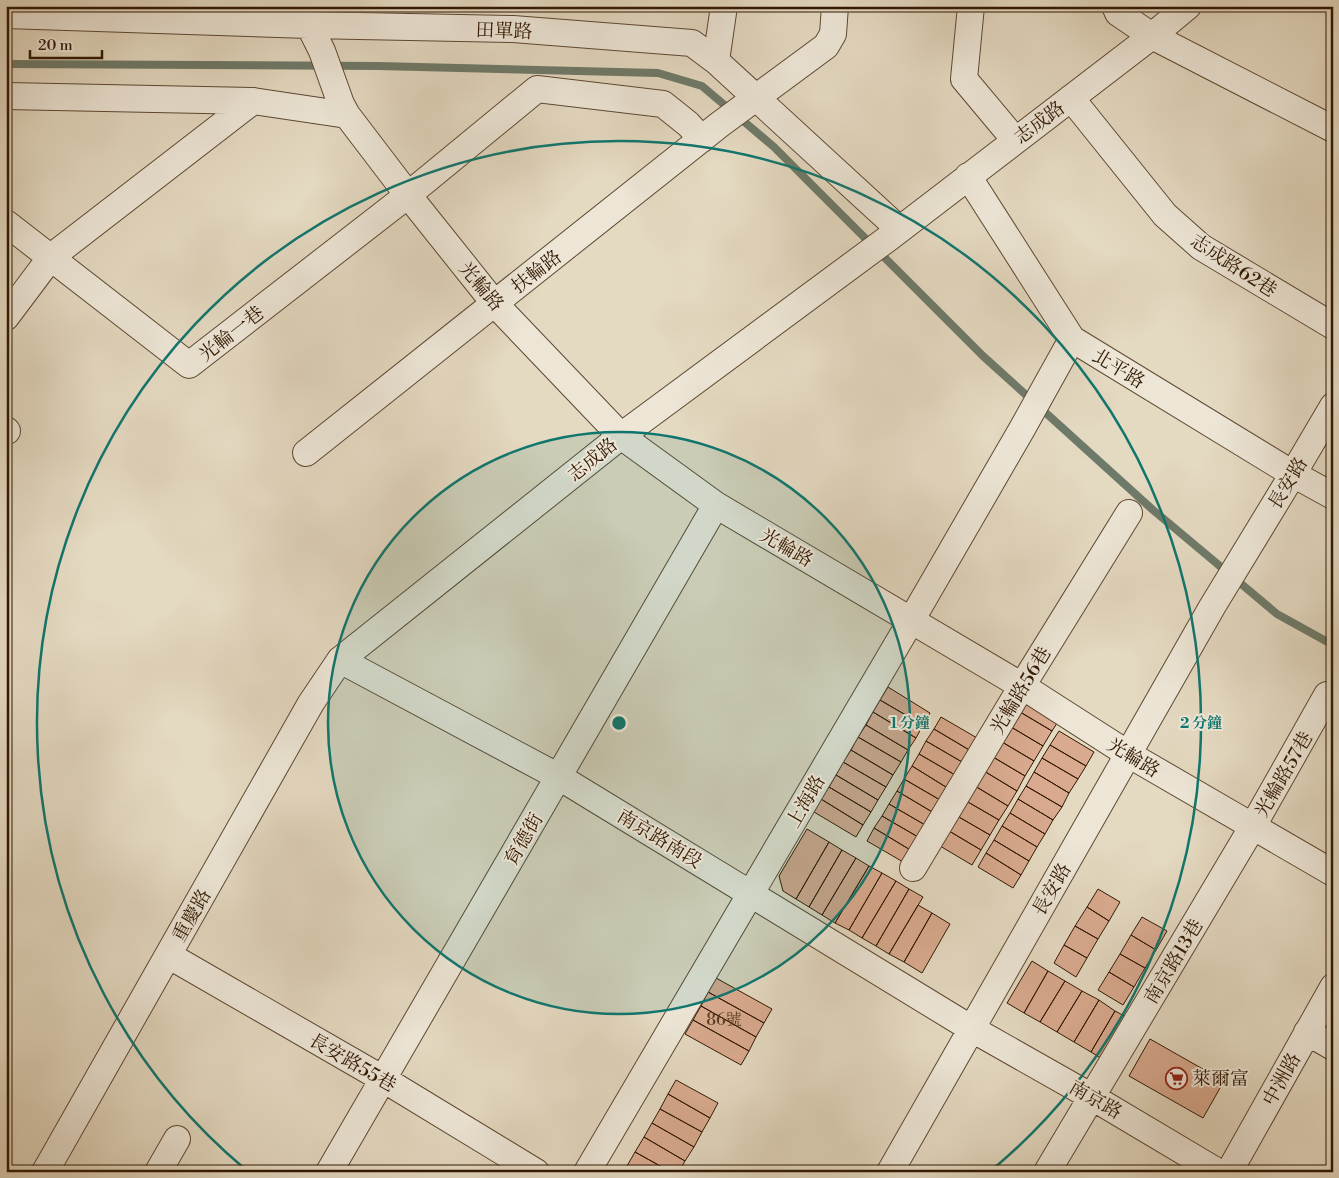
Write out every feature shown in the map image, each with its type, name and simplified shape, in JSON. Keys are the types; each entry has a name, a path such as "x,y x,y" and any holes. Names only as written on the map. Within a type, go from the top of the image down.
{"street":[{"path":"716,61 724,6"},
{"path":"754,99 826,46 833,34 835,6"},
{"path":"971,6 964,79 1015,140"},
{"path":"1115,6 1118,13 1152,36 1333,129"},
{"name":"志成路","path":"340,660 621,436 895,233 1152,36 1188,6"},
{"name":"田單路","path":"6,15 309,25 512,29 692,43 716,61 895,233"},
{"name":"光輪路","path":"309,25 322,51 344,110 408,196 495,304 621,436 716,506 912,619 1128,754 1333,873"},
{"path":"408,196 537,88 663,104 688,124 710,132"},
{"path":"6,96 254,101 344,110"},
{"name":"志成路62巷","path":"1071,98 1165,215 1201,247 1333,326"},
{"name":"扶輪路","path":"306,453 754,99"},
{"path":"6,317 51,257 254,101"},
{"name":"北平路","path":"968,176 1072,339 1333,496"},
{"name":"光輪一巷","path":"6,223 189,365 408,196"},
{"name":"上海路","path":"587,1172 912,619 1022,430 1072,339"},
{"name":"長安路","path":"890,1172 1212,607 1294,474 1333,406"},
{"name":"育德街","path":"329,1172 716,506"},
{"name":"光輪路56巷","path":"913,868 1129,513"},
{"name":"南京路南段","path":"340,660 559,777 972,1028"},
{"name":"重慶路","path":"45,1172 311,703 340,660"},
{"name":"光輪路57巷","path":"1253,826 1327,695"},
{"name":"南京路13巷","path":"1047,1172 1253,826"},
{"name":"長安路55巷","path":"168,955 383,1079 536,1172"},
{"name":"中洲路","path":"1229,1172 1333,987"},
{"name":"南京路","path":"972,1028 1218,1172"},
{"path":"1307,1032 1333,1047"},
{"path":"158,1172 177,1139"}],"building":[{"path":"888,687 930,713 923,725 880,700"},
{"path":"1023,694 1061,717 1052,731 1015,709"},
{"path":"880,700 923,725 916,738 873,712"},
{"path":"1015,709 1052,731 1043,746 1006,724"},
{"path":"873,712 916,738 908,750 866,725"},
{"path":"941,717 984,742 976,754 934,729"},
{"path":"1006,724 1043,746 1034,761 997,739"},
{"path":"866,725 908,750 901,762 858,737"},
{"path":"934,729 976,754 969,766 926,741"},
{"path":"1059,731 1094,752 1086,766 1050,745"},
{"path":"858,737 901,762 893,775 851,750"},
{"path":"997,739 1034,761 1025,776 988,754"},
{"path":"926,741 969,766 962,779 919,754"},
{"path":"1050,745 1086,766 1078,779 1042,758"},
{"path":"851,750 893,775 886,787 843,762"},
{"path":"919,754 962,779 954,792 912,766"},
{"path":"988,754 1025,776 1017,791 979,768"},
{"path":"1042,758 1078,779 1069,793 1034,772"},
{"path":"843,762 886,787 878,800 836,775"},
{"path":"912,766 954,792 947,804 904,779"},
{"path":"979,768 1017,791 1008,806 970,783"},
{"path":"1034,772 1069,793 1062,807 1026,786"},
{"path":"836,775 878,800 871,812 829,787"},
{"path":"904,779 947,804 939,816 897,791"},
{"path":"970,783 1008,806 999,820 961,798"},
{"path":"1026,786 1062,807 1053,820 1018,799"},
{"path":"829,787 871,812 863,825 821,799"},
{"path":"897,791 939,816 932,829 889,804"},
{"path":"961,798 999,820 990,835 952,813"},
{"path":"821,799 863,825 856,837 814,812"},
{"path":"1018,799 1053,820 1045,834 1010,813"},
{"path":"889,804 932,829 925,841 882,816"},
{"path":"952,813 990,835 981,850 944,828"},
{"path":"1010,813 1045,834 1037,847 1002,826"},
{"path":"882,816 925,841 917,854 874,828"},
{"path":"1002,826 1037,847 1029,861 994,840"},
{"path":"874,828 917,854 910,866 867,841"},
{"path":"944,828 981,850 972,865 935,843"},
{"path":"807,829 829,842 796,899 783,891 779,876"},
{"path":"994,840 1029,861 1021,875 986,853"},
{"path":"829,842 842,850 809,907 796,899"},
{"path":"842,850 856,858 822,915 809,907"},
{"path":"986,853 1021,875 1013,888 978,867"},
{"path":"856,858 869,866 835,923 822,915"},
{"path":"869,866 882,873 849,930 835,923"},
{"path":"882,873 896,881 862,938 849,930"},
{"path":"896,881 909,889 876,946 862,938"},
{"path":"909,889 923,897 889,954 876,946"},
{"path":"1098,889 1120,902 1109,921 1087,907"},
{"path":"918,905 932,913 904,962 889,954"},
{"path":"1087,907 1109,921 1098,939 1075,926"},
{"path":"932,913 950,924 922,973 904,962"},
{"path":"1142,917 1167,931 1156,950 1131,935"},
{"path":"1075,926 1098,939 1087,958 1064,945"},
{"path":"1131,935 1156,950 1145,968 1120,954"},
{"path":"1064,945 1087,958 1076,977 1054,963"},
{"path":"1120,954 1145,968 1134,987 1109,972"},
{"path":"1032,961 1048,971 1024,1013 1007,1003"},
{"path":"1048,971 1065,981 1040,1022 1024,1013"},
{"path":"1109,972 1134,987 1123,1005 1098,990"},
{"path":"716,978 772,1009 764,1023 708,992"},
{"path":"1065,981 1082,991 1057,1032 1040,1022"},
{"path":"1082,991 1099,1000 1074,1042 1057,1032"},
{"path":"708,992 764,1023 756,1037 701,1006"},
{"path":"1099,1000 1115,1011 1091,1052 1074,1042"},
{"path":"701,1006 756,1037 749,1051 693,1020"},
{"path":"1115,1011 1132,1020 1107,1062 1091,1052"},
{"path":"693,1020 749,1051 741,1065 685,1034"},
{"name":"萊爾富","path":"1150,1039 1224,1081 1203,1118 1129,1076"},
{"path":"676,1080 718,1103 710,1118 668,1094"},
{"path":"668,1094 710,1118 702,1132 660,1109"},
{"path":"660,1109 702,1132 694,1147 652,1123"},
{"path":"652,1123 694,1147 685,1161 644,1137"},
{"path":"644,1137 685,1161 679,1172 671,1172 635,1152"},
{"path":"635,1152 671,1172 637,1172 627,1166"}],"waterway":[{"path":"6,64 378,66 658,73 702,86 774,147 983,356 1153,510 1277,614 1333,645"}],"place":[{"name":"萊爾富","path":"1176,1078"}]}
